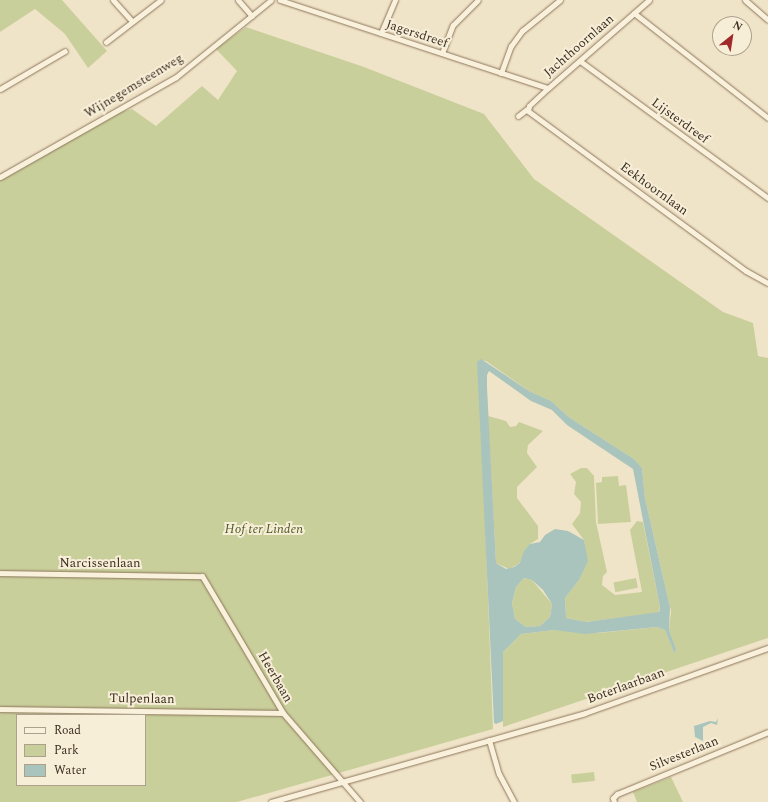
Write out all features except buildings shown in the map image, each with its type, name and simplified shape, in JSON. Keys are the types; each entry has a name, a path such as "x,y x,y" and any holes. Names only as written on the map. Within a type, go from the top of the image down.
{"street":[{"path":"113,0 132,21"},
{"path":"106,42 161,0"},
{"path":"238,0 252,16"},
{"name":"Wijnegemsteenweg","path":"0,177 176,77 271,0"},
{"name":"Jagersdreef","path":"280,0 548,88"},
{"path":"381,33 395,0"},
{"path":"442,53 453,25 478,0"},
{"path":"501,72 512,46 522,32 560,0"},
{"name":"Jachthoornlaan","path":"518,116 528,110 548,88 648,0"},
{"path":"745,0 768,20"},
{"path":"634,12 768,118"},
{"path":"0,89 65,52"},
{"name":"Lijsterdreef","path":"580,61 768,198"},
{"name":"Eekhoornlaan","path":"528,110 746,271 768,283"},
{"name":"Narcissenlaan","path":"0,573 201,575"},
{"name":"Heerbaan","path":"201,575 283,713 341,782 347,785 360,802"},
{"name":"Boterlaarbaan","path":"271,802 585,712 768,648"},
{"name":"Tulpenlaan","path":"0,709 283,713"},
{"name":"Silvesterlaan","path":"614,802 613,798 617,794 768,732"},
{"path":"489,740 499,774 514,802"}],"green space":[{"path":"0,0 62,0 107,51 88,68 65,34 35,9 0,32"},
{"name":"Hof ter Linden","path":"246,27 364,67 484,114 534,179 723,312 753,323 758,356 768,358 768,638 503,727 503,652 521,634 554,630 598,633 657,627 665,630 675,653 676,650 669,630 671,611 645,498 642,468 634,459 570,418 551,401 529,391 486,361 479,360 493,729 237,802 0,802 0,179 114,114 132,109 156,126 202,86 218,100 237,71 216,49"},
{"path":"488,416 506,421 510,427 516,426 519,422 543,431 528,445 527,453 537,467 517,487 517,498 538,526 538,539 530,544 520,563 509,569 496,563"},
{"path":"581,468 587,468 594,476 596,522 607,572 603,576 602,585 615,595 642,592 630,530 637,521 643,522 660,607 658,613 585,622 566,618 565,598 579,580 587,561 584,540 572,524 580,513 581,502 574,494 576,482 570,474"},
{"path":"618,476 619,486 626,485 631,522 598,524 596,483 602,482 602,477"},
{"path":"524,578 532,580 552,604 550,617 540,626 526,627 515,619 512,603 516,587"},
{"path":"636,578 638,588 615,592 613,582"},
{"path":"594,772 595,781 572,783 571,774"},
{"path":"671,777 683,802 637,802 633,792"}],"water":[{"path":"481,359 529,391 551,401 570,418 634,459 642,468 645,498 670,607 669,630 676,649 675,654 665,630 657,627 585,634 554,630 521,634 503,652 503,721 496,724 494,723 477,362","holes":["489,371 531,401 552,410 567,425 633,469 660,607 659,612 586,622 566,618 565,598 579,580 588,561 584,540 568,531 555,529 545,535 540,542 530,544 524,551 520,563 514,567 506,569 496,563 487,387 487,375","524,578 532,580 543,590 552,604 550,617 540,626 526,627 515,619 512,603 516,587"]},
{"path":"718,718 717,725 711,723 703,727 703,741 695,737 694,726 710,721 716,722"}]}
